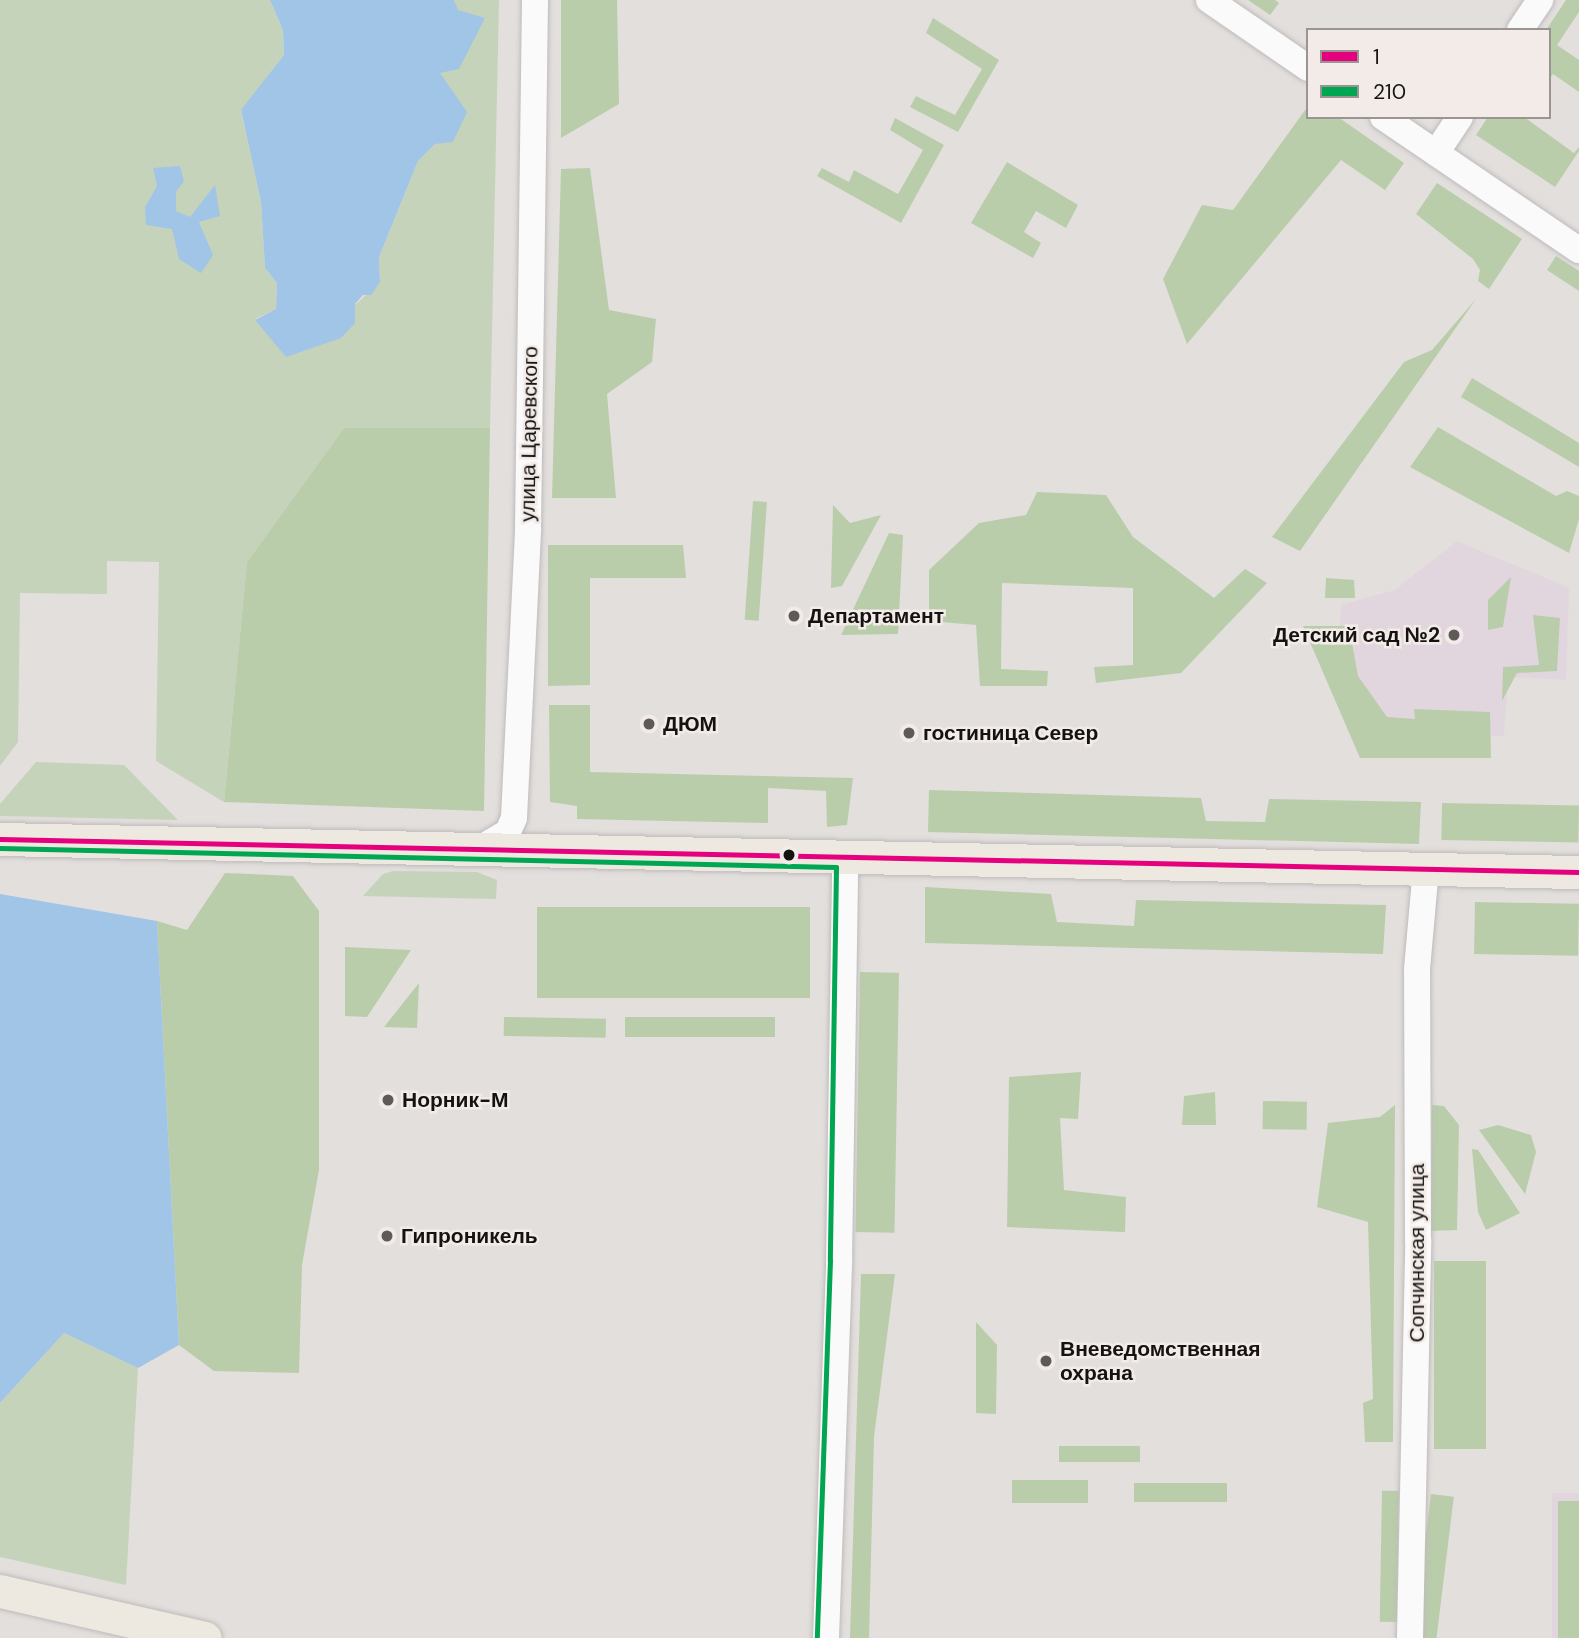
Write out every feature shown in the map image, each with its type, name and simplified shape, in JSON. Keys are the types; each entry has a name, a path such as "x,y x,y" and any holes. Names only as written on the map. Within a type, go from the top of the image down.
{"main road":[{"path":"0,839 1579,872"},
{"path":"0,1591 205,1638"}],"street":[{"name":"улица Царевского","path":"514,818 528,528 536,0"},
{"path":"1209,0 1306,67"},
{"path":"1521,28 1540,0"},
{"path":"1386,119 1579,250"},
{"path":"1436,153 1459,119"},
{"path":"478,850 508,832 514,818"},
{"path":"514,818 521,833 554,852"},
{"path":"825,1638 839,1259 845,858"},
{"name":"Сопчинская улица","path":"1410,1638 1418,1240 1417,969 1426,869"}],"shaded area":[{"name":"Детский сад №2","path":"1457,541 1569,588 1566,680 1508,677 1504,736 1373,733 1338,664 1341,605 1395,590"},
{"path":"1552,1493 1579,1493 1579,1638 1552,1638"}],"green space":[{"path":"0,0 270,0 283,30 284,55 241,111 261,202 265,268 277,283 276,309 255,319 355,323 355,305 380,282 379,257 418,161 435,144 440,73 457,10 454,0 499,0 490,428 344,428 247,562 224,802 156,761 159,562 107,561 107,594 20,593 18,742 0,766"},
{"path":"561,0 617,0 619,104 561,138"},
{"path":"1248,0 1275,0 1279,3 1270,15"},
{"path":"1566,0 1579,0 1579,12 1557,45 1579,60 1579,92 1553,74 1551,77 1551,28 1547,28"},
{"path":"933,18 999,60 958,132 910,107 916,96 955,115 982,69 926,33"},
{"path":"1306,109 1306,119 1341,119 1404,163 1385,190 1341,160 1187,344 1163,279 1202,205 1233,210"},
{"path":"895,118 944,145 901,223 817,176 822,168 849,182 854,170 898,194 923,150 890,130"},
{"path":"1487,119 1527,119 1574,153 1579,147 1579,151 1555,187 1476,135"},
{"path":"1007,162 1078,205 1066,228 1036,211 1024,232 1041,243 1033,258 971,223"},
{"path":"590,168 609,310 656,319 652,362 607,394 616,498 552,498 561,169"},
{"path":"1437,183 1522,239 1489,289 1478,281 1480,270 1473,259 1416,214"},
{"path":"1556,256 1579,271 1579,291 1547,270"},
{"path":"1476,299 1300,551 1272,537 1404,362 1432,350"},
{"path":"1472,378 1579,443 1579,467 1461,397"},
{"path":"1438,427 1556,496 1567,491 1579,496 1579,519 1569,553 1410,467"},
{"path":"344,428 490,428 484,811 224,802 247,562"},
{"path":"1037,492 1106,495 1133,537 1214,598 1245,569 1267,583 1181,673 1096,683 1094,667 1133,665 1133,588 1002,583 1001,669 1048,671 1047,686 980,686 976,625 929,621 929,570 979,523 1026,515"},
{"path":"753,501 767,502 759,621 745,620"},
{"path":"833,505 850,523 881,515 842,586 831,588"},
{"path":"889,533 903,535 898,634 841,635"},
{"path":"548,545 683,545 686,578 590,578 590,685 548,686"},
{"path":"1511,577 1503,627 1488,630 1488,600"},
{"path":"1326,578 1354,580 1355,598 1325,598"},
{"path":"1533,615 1560,618 1557,671 1517,673 1502,701 1503,667 1539,665"},
{"path":"1303,626 1349,626 1358,676 1387,717 1415,719 1414,709 1490,712 1491,758 1360,758"},
{"path":"549,705 590,705 590,772 853,778 847,825 827,827 826,791 768,788 768,823 577,819 577,806 550,802"},
{"path":"36,762 124,765 178,820 0,816 0,804"},
{"path":"929,790 1201,798 1206,821 1265,822 1269,799 1421,802 1419,844 928,832"},
{"path":"1442,803 1579,805 1578,842 1441,840"},
{"path":"393,871 477,872 497,880 496,899 363,896 383,874"},
{"path":"225,873 293,876 319,911 319,1170 302,1265 299,1373 214,1371 179,1345 157,921 187,930"},
{"path":"925,887 1051,894 1057,922 1134,926 1136,900 1386,905 1383,954 925,943"},
{"path":"1475,902 1579,904 1578,956 1474,954"},
{"path":"537,907 810,907 810,998 537,998"},
{"path":"345,947 411,950 367,1017 345,1016"},
{"path":"860,972 899,973 894,1233 855,1232"},
{"path":"419,983 417,1028 384,1027"},
{"path":"504,1017 606,1019 606,1038 504,1036"},
{"path":"625,1017 775,1017 775,1037 625,1037"},
{"path":"1081,1072 1078,1119 1060,1118 1064,1190 1126,1197 1125,1232 1007,1227 1009,1077"},
{"path":"1215,1092 1216,1125 1182,1125 1184,1096"},
{"path":"1263,1101 1307,1102 1307,1130 1263,1129"},
{"path":"1395,1105 1393,1442 1365,1442 1363,1403 1373,1399 1368,1222 1317,1207 1328,1123 1380,1117"},
{"path":"1432,1105 1444,1106 1459,1125 1457,1230 1431,1231"},
{"path":"1498,1125 1531,1135 1536,1152 1525,1194 1479,1130"},
{"path":"1472,1149 1478,1150 1520,1213 1486,1230 1478,1212"},
{"path":"1434,1261 1486,1261 1486,1449 1434,1449"},
{"path":"861,1274 895,1274 874,1437 869,1638 850,1638"},
{"path":"976,1322 997,1345 996,1414 976,1413"},
{"path":"64,1333 138,1368 126,1585 0,1557 0,1403"},
{"path":"1059,1446 1140,1446 1140,1462 1059,1462"},
{"path":"1012,1480 1088,1480 1088,1503 1012,1503"},
{"path":"1134,1483 1227,1483 1227,1502 1134,1502"},
{"path":"1382,1491 1399,1491 1397,1622 1380,1622"},
{"path":"1431,1494 1454,1497 1436,1638 1413,1637"},
{"path":"1558,1501 1579,1501 1579,1638 1558,1638"}],"water":[{"path":"270,0 454,0 458,10 485,18 459,69 440,73 467,112 453,142 435,144 418,161 379,257 380,282 371,295 363,295 355,304 355,323 341,338 286,357 255,320 276,309 277,283 265,268 261,202 241,110 284,55 283,30"},
{"path":"180,166 184,181 176,192 176,211 190,217 215,185 220,216 199,222 213,255 201,273 179,259 172,229 146,225 145,207 157,186 153,168"},
{"path":"0,894 157,921 179,1345 138,1368 64,1333 0,1403"}],"transit line":[{"name":"1","path":"0,839 1579,872"},
{"name":"210","path":"0,848 836,867 830,1260 817,1638"}],"place":[{"name":"Департамент","path":"794,616"},
{"name":"Детский сад №2","path":"1454,635"},
{"name":"ДЮМ","path":"649,724"},
{"name":"гостиница Север","path":"909,733"},
{"name":"Норник-М","path":"388,1100"},
{"name":"Гипроникель","path":"387,1236"},
{"name":"Вневедомственная охрана","path":"1046,1361"}]}
